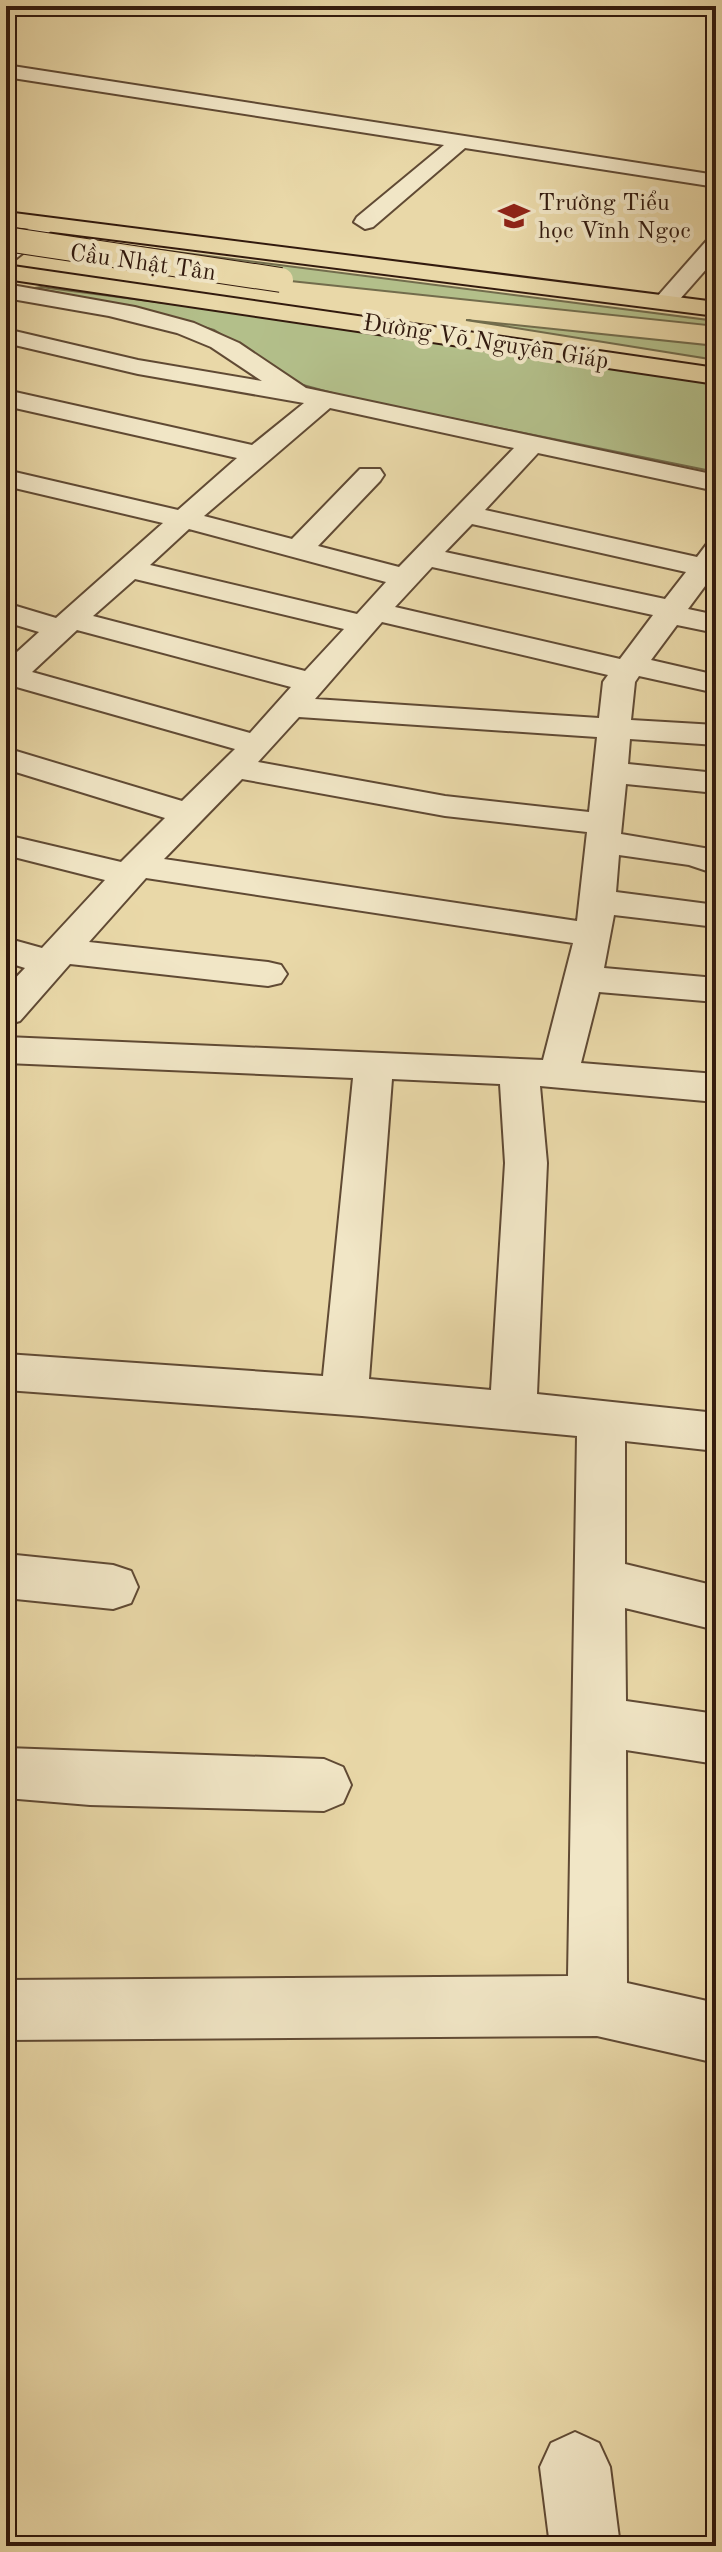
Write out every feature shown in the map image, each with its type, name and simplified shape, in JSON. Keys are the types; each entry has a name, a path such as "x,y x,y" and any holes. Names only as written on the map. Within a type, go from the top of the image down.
{"highway":[{"path":"6,219 716,309"},
{"name":"Cầu Nhật Tân","path":"6,241 289,281"},
{"name":"Đường Võ Nguyên Giáp","path":"6,276 256,308 716,376"},
{"name":"Đường Võ Nguyên Giáp","path":"624,321 716,331"}],"street":[{"path":"6,71 716,181"},
{"path":"365,222 459,143"},
{"path":"6,255 44,225"},
{"path":"664,303 716,244"},
{"path":"6,276 6,291 183,329 231,347 257,369 319,398"},
{"path":"118,363 164,359 178,352 186,343 183,329"},
{"path":"6,336 27,352 118,363 263,391 319,398 716,483"},
{"path":"6,398 257,454"},
{"path":"319,398 8,676 246,756 445,806 603,833 697,855 716,863"},
{"path":"6,1012 133,870 246,756 531,445"},
{"path":"298,550 370,475"},
{"path":"6,505 19,481 183,519 298,550 416,567 670,612 716,624"},
{"path":"466,514 712,563 670,612 619,682 594,918 583,978 539,1072 526,1163 513,1408"},
{"path":"127,568 716,684"},
{"path":"6,612 313,683"},
{"path":"291,707 716,735"},
{"path":"6,758 187,814"},
{"path":"610,772 716,783"},
{"path":"6,845 133,870 594,918 716,916"},
{"path":"6,950 55,957 268,974"},
{"path":"583,978 716,990"},
{"path":"6,1050 539,1072 716,1088"},
{"path":"344,1393 357,1307 374,1064"},
{"path":"6,1372 344,1393 513,1408 716,1432"},
{"path":"597,2006 601,1419"},
{"path":"6,1576 113,1587"},
{"path":"600,1580 716,1608"},
{"path":"599,1721 716,1739"},
{"path":"6,1773 90,1779 324,1785"},
{"path":"6,2010 597,2006 716,2033"},
{"path":"575,2467 585,2546"}],"green space":[{"path":"107,243 716,321 716,326 281,280"},
{"path":"35,288 452,340 716,383 716,472 351,398 303,385 214,330 144,310"},
{"path":"466,320 716,346 716,360"}],"place":[{"name":"Trường Tiểu học Vĩnh Ngọc","path":"514,216"}]}
